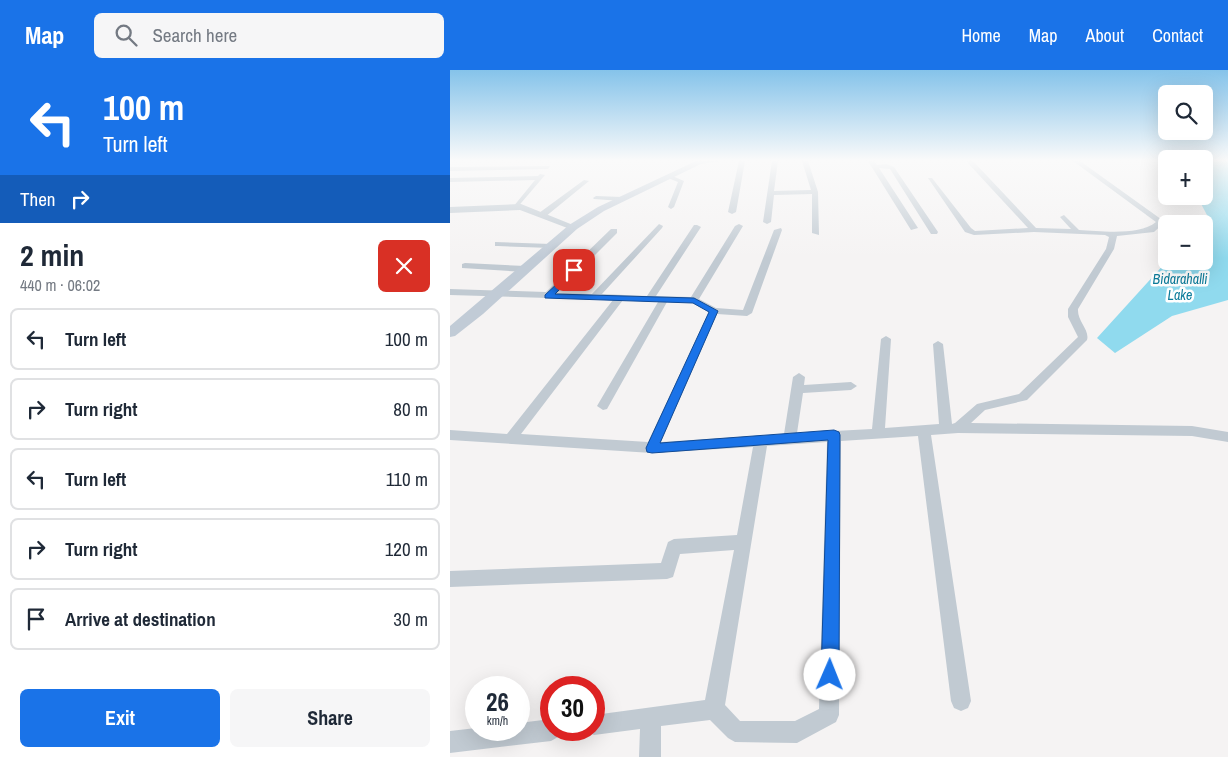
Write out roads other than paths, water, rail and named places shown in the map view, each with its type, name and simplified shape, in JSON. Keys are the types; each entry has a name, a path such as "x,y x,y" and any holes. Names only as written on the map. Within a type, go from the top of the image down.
{"main road":[{"path":"450,333 499,293 573,227 601,209 635,193"}],"street":[{"path":"516,207 527,193"},
{"path":"542,215 570,193"},
{"path":"671,207 676,193"},
{"path":"732,212 736,193"},
{"path":"767,222 771,193"},
{"path":"815,193 816,233"},
{"path":"892,193 914,228"},
{"path":"908,193 934,232"},
{"path":"940,193 968,230 974,233 1034,230 1111,234 1151,230 1161,222 1121,193"},
{"path":"999,193 1034,230"},
{"path":"596,198 622,199"},
{"path":"450,210 522,207 573,227"},
{"path":"1064,217 1077,232"},
{"path":"593,298 659,226"},
{"path":"694,300 739,226"},
{"path":"649,299 697,227"},
{"path":"450,292 694,300 714,311 747,313 778,230"},
{"path":"548,296 614,231"},
{"path":"952,428 981,407 1023,397 1083,338 1080,329 1073,319 1073,309 1110,249 1113,236 1111,234"},
{"path":"498,244 551,246"},
{"path":"465,266 525,270"},
{"path":"510,439 620,298"},
{"path":"603,406 664,300"},
{"path":"652,448 714,311"},
{"path":"878,432 886,339"},
{"path":"938,344 952,428"},
{"path":"790,438 798,383 851,386"},
{"path":"450,435 652,448 952,428 1192,431 1228,437"},
{"path":"924,430 961,701"},
{"path":"714,709 735,731 762,733 797,732 829,715 834,435"},
{"path":"714,709 761,440"},
{"path":"450,579 667,571 674,547 742,542"},
{"path":"605,723 714,709"},
{"path":"650,757 651,718"},
{"path":"450,742 540,731"}],"water":[{"name":"Bidarahalli Lake","path":"1213,193 1228,193 1228,300 1172,316 1115,353 1097,338 1159,270 1213,270 1213,215 1207,215 1202,205 1213,205"}]}
